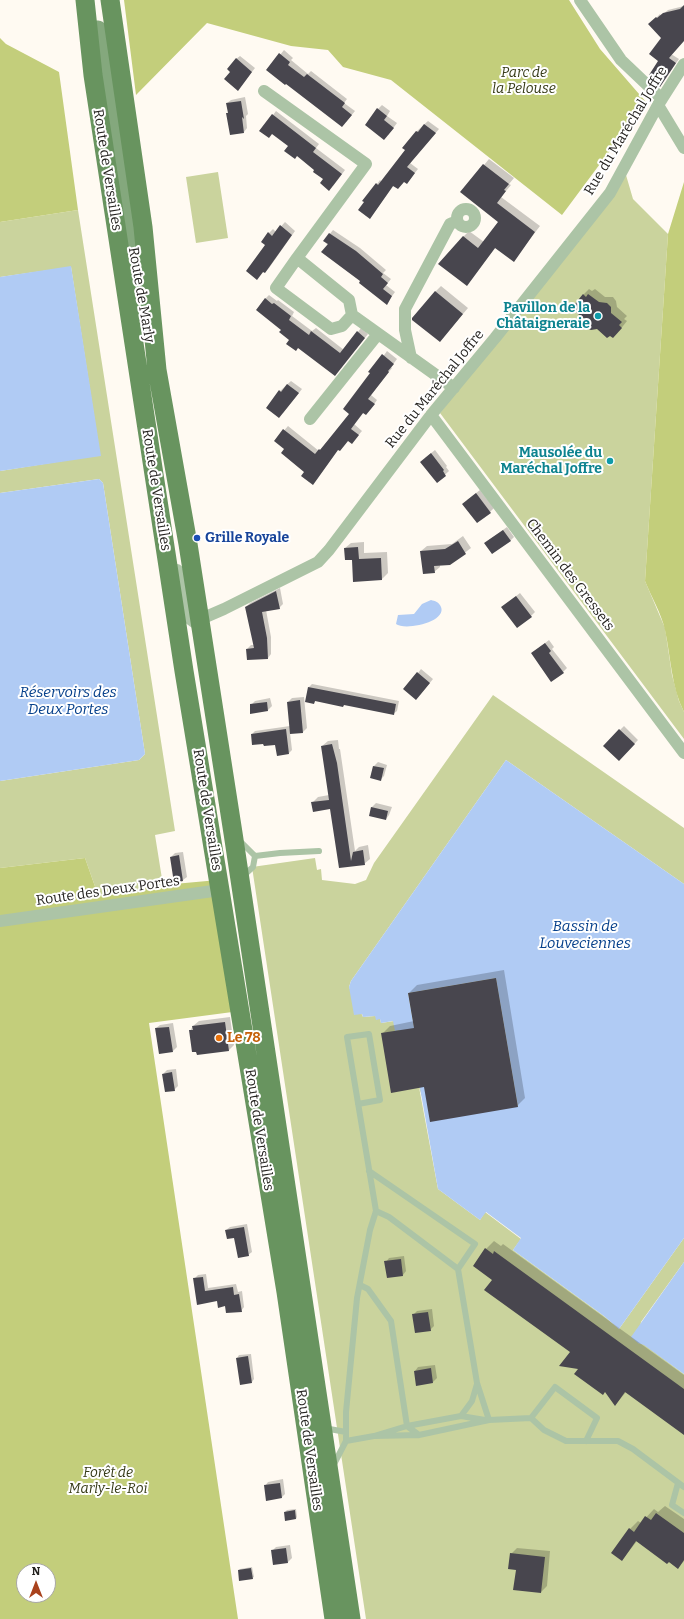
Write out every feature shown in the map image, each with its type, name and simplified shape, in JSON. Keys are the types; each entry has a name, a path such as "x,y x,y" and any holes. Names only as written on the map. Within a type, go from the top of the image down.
{"main road":[{"name":"Route de Versailles","path":"85,0 93,75 164,541 286,1292 334,1619"},
{"name":"Route de Versailles","path":"110,0 134,216 157,370 200,620 233,833 351,1619"},
{"path":"98,29 134,216"}],"street":[{"path":"580,0 621,60 660,102 684,148"},
{"name":"Rue du Maréchal Joffre","path":"200,620 318,562 329,550 431,416 610,192 660,102 684,64"},
{"path":"264,91 366,164 276,288 331,329 342,326 352,315"},
{"path":"411,358 405,330 405,309 450,224 457,221"},
{"path":"297,258 349,300 352,315 454,388"},
{"path":"310,419 378,334"},
{"name":"Chemin des Gressets","path":"431,416 684,753"},
{"path":"164,541 174,561 190,619 194,622 200,620"},
{"path":"216,866 239,879"},
{"name":"Route des Deux Portes","path":"0,921 220,890"}],"lane":[{"path":"233,833 254,856 253,867 247,874 239,879"},
{"path":"254,856 320,851"},
{"path":"329,1473 346,1441 346,1412 360,1285 370,1230 376,1212 369,1171 358,1104 347,1037 369,1034 380,1100 358,1104"},
{"path":"369,1171 475,1244 458,1268"},
{"path":"376,1212 389,1217 458,1268 477,1383 489,1420"},
{"path":"360,1285 368,1289 391,1321 407,1426 420,1435"},
{"path":"461,1416 472,1401 477,1383"},
{"path":"531,1418 555,1387 596,1418 586,1441"},
{"path":"346,1441 374,1436 407,1426 461,1416 489,1420"},
{"path":"374,1436 420,1435 489,1420 531,1418 544,1430 566,1441 618,1441 633,1449 684,1487"},
{"path":"322,1428 346,1432"},
{"path":"678,1483 672,1505 684,1513"}],"green space":[{"name":"Parc de la Pelouse","path":"124,0 569,0 600,49 646,102 562,215 391,80 343,67 328,50 291,46 207,23 136,95"},
{"path":"0,38 6,44 59,72 78,210 0,222"},
{"path":"218,172 228,238 196,243 186,177"},
{"path":"626,175 633,199 668,234 645,581 665,628 672,675 679,701 684,712 684,739 440,413"},
{"path":"684,182 684,712 676,692 664,624 645,581 668,234"},
{"path":"78,210 175,831 155,835 163,885 98,895 85,858 0,868 0,781 139,760 145,754 103,483 99,479 0,493 0,471 100,455 71,267 0,277 0,222"},
{"path":"493,695 684,828 684,884 506,760 351,981 349,987 363,1017 375,1016 380,1019 381,1023 394,1021 399,1030 417,1045 408,993 496,978 518,1107 430,1122 419,1087 438,1189 480,1220 485,1212 521,1239 513,1250 604,1316 619,1329 684,1238 684,1262 641,1322 638,1343 644,1344 684,1374 684,1619 366,1619 252,867 315,858 317,870 321,869 322,880 355,884 366,880 374,863"},
{"name":"Forêt de Marly-le-Roi","path":"85,858 98,895 163,885 218,880 240,1011 149,1023 238,1619 0,1619 0,868"}],"water":[{"path":"71,266 101,456 0,471 0,277"},
{"name":"Réservoirs des Deux Portes","path":"99,479 103,483 145,754 139,760 0,781 0,493"},
{"path":"431,600 438,603 441,607 441,612 438,617 432,621 416,626 401,626 396,624 398,615 414,614 422,604"},
{"name":"Bassin de Louveciennes","path":"506,760 684,884 684,1238 619,1329 604,1316 513,1250 521,1238 486,1212 480,1220 438,1189 420,1088 411,1083 518,1107 496,978 408,993 417,1045 400,1035 399,1030 395,1031 393,1021 381,1023 380,1019 376,1020 375,1016 363,1017 362,1014 354,1015 349,987 351,981"},
{"path":"684,1262 684,1374 631,1337"}],"building":[{"path":"684,5 684,41 669,58 676,63 660,87 649,75 658,61 649,54 661,38 648,24 663,13 680,9"},
{"path":"279,53 290,62 288,65 304,77 307,74 345,103 342,107 352,115 342,127 266,70"},
{"path":"236,58 252,72 238,91 224,79 230,72 227,69"},
{"path":"241,101 244,119 242,117 244,133 230,135 226,113 228,113 226,103"},
{"path":"377,108 387,116 384,120 394,128 384,140 365,125"},
{"path":"272,114 316,148 313,152 342,174 329,191 320,183 323,179 313,172 314,170 297,156 295,159 284,151 288,146 272,134 269,138 259,131"},
{"path":"424,124 436,133 407,167 415,173 407,184 404,182 398,189 393,186 370,219 358,210 364,202 362,201 376,183 378,185 405,150 402,148"},
{"path":"483,164 509,184 504,190 506,191 497,203 535,232 514,262 495,248 467,286 438,264 463,236 478,248 498,222 460,192"},
{"path":"280,225 292,235 265,273 263,272 257,280 246,271 265,245 261,242 268,232 272,236"},
{"path":"329,233 356,251 383,274 381,277 388,283 383,289 392,296 387,305 359,283 360,281 321,252 328,244 323,241"},
{"path":"435,291 463,314 440,342 412,320 412,318"},
{"name":"Pavillon de la Châtaigneraie","path":"583,294 586,297 588,294 599,302 607,303 611,307 611,313 622,322 619,325 622,328 613,338 610,336 607,338 597,329 591,330 586,328 586,320 574,311 577,307 574,305"},
{"path":"265,298 291,316 289,320 309,335 311,331 340,353 357,331 365,338 335,376 298,348 296,351 286,344 289,340 279,332 281,330 256,310"},
{"path":"382,354 394,364 368,399 375,404 366,415 363,413 351,429 359,435 352,444 348,441 340,451 338,450 313,485 301,476 304,472 281,453 284,449 274,441 283,429 315,454 319,449 320,450 349,414 343,409 370,373 368,372"},
{"path":"287,384 299,393 279,418 266,408 279,390 281,392"},
{"path":"431,453 444,470 443,471 446,476 437,483 420,462"},
{"path":"476,493 491,513 477,523 462,504"},
{"path":"503,530 511,541 492,554 484,543"},
{"path":"458,541 466,554 450,565 434,566 435,573 423,574 420,551 445,549"},
{"path":"358,547 359,559 381,558 382,580 353,582 352,560 345,560 344,548"},
{"path":"276,591 280,609 262,612 267,638 268,659 247,660 246,649 254,648 245,607"},
{"path":"516,596 532,617 517,628 501,607"},
{"path":"545,643 551,651 549,653 564,673 551,682 531,653"},
{"path":"417,672 430,683 416,700 403,689"},
{"path":"308,687 396,704 394,715 344,705 343,707 315,701 314,704 305,702"},
{"path":"300,700 303,733 290,734 287,702"},
{"path":"267,702 268,711 250,714 250,704"},
{"path":"286,729 289,754 277,756 275,745 252,745 251,734"},
{"path":"619,729 635,744 619,761 603,746"},
{"path":"332,744 337,763 351,861 353,852 363,850 365,865 339,868 330,809 313,812 311,802 329,800 321,746"},
{"path":"373,766 384,768 381,781 370,778"},
{"path":"371,807 388,811 386,820 369,816"},
{"path":"179,855 183,881 174,883 170,857"},
{"path":"496,978 518,1107 430,1122 424,1087 391,1093 381,1033 414,1028 408,993"},
{"path":"225,1022 229,1051 197,1055 196,1052 192,1052 189,1030 193,1030 192,1026"},
{"path":"169,1027 173,1052 159,1054 155,1028"},
{"path":"172,1072 175,1091 165,1092 162,1074"},
{"path":"244,1227 249,1256 238,1258 234,1238 227,1239 225,1230"},
{"path":"485,1248 493,1254 494,1251 684,1389 684,1435 625,1392 615,1406 605,1392 603,1395 574,1374 578,1369 559,1366 570,1352 484,1290 492,1280 473,1266"},
{"path":"401,1259 403,1276 387,1278 384,1261"},
{"path":"203,1277 205,1291 233,1287 234,1295 239,1294 242,1312 226,1313 225,1306 218,1308 217,1301 197,1305 193,1278"},
{"path":"428,1312 431,1331 415,1333 412,1314"},
{"path":"248,1356 252,1383 240,1385 236,1358"},
{"path":"431,1368 433,1383 416,1386 414,1371"},
{"path":"280,1483 282,1498 266,1501 264,1485"},
{"path":"295,1510 296,1519 285,1521 284,1512"},
{"path":"656,1513 684,1533 684,1560 678,1569 669,1562 667,1564 636,1541 622,1561 611,1553 629,1528 634,1532 645,1516 651,1520"},
{"path":"286,1548 288,1563 273,1565 271,1550"},
{"path":"510,1553 545,1557 541,1593 513,1590 516,1570 508,1569"},
{"path":"251,1568 253,1579 239,1581 238,1570"}],"place":[{"name":"Pavillon de la Châtaigneraie","path":"598,316"},
{"name":"Mausolée du Maréchal Joffre","path":"610,461"},
{"name":"Grille Royale","path":"197,538"},
{"name":"Le 78","path":"219,1038"}]}
